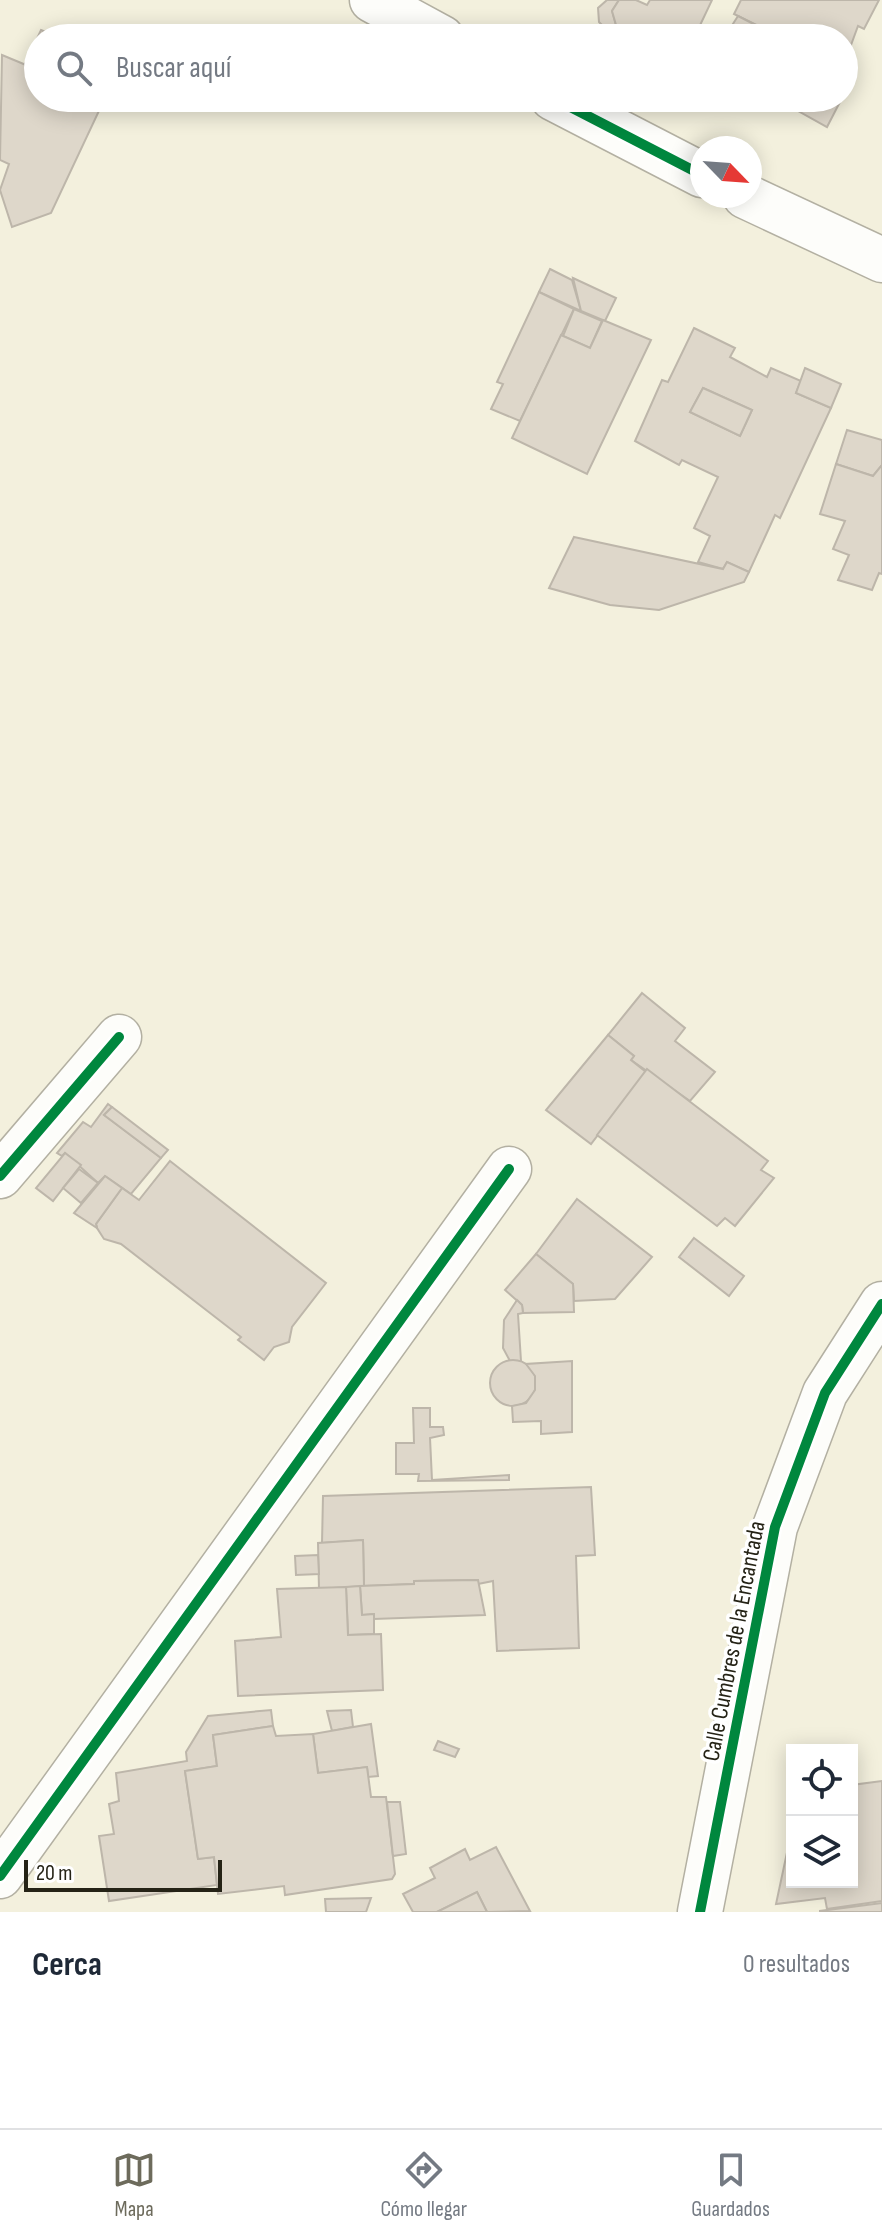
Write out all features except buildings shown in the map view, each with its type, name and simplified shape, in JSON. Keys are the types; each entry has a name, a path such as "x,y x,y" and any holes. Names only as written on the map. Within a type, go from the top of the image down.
{"street":[{"path":"372,0 416,24"},
{"path":"580,112 690,169"},
{"path":"762,204 882,260"},
{"path":"0,1176 119,1037"},
{"path":"0,1876 509,1169"},
{"name":"Calle Cumbres de la Encantada","path":"700,1912 775,1527 825,1393 882,1304"}],"cycle path":[{"path":"580,112 690,169"},
{"path":"0,1176 119,1037"},
{"path":"0,1876 509,1169"},
{"path":"700,1912 775,1527 825,1393 882,1304"}]}
